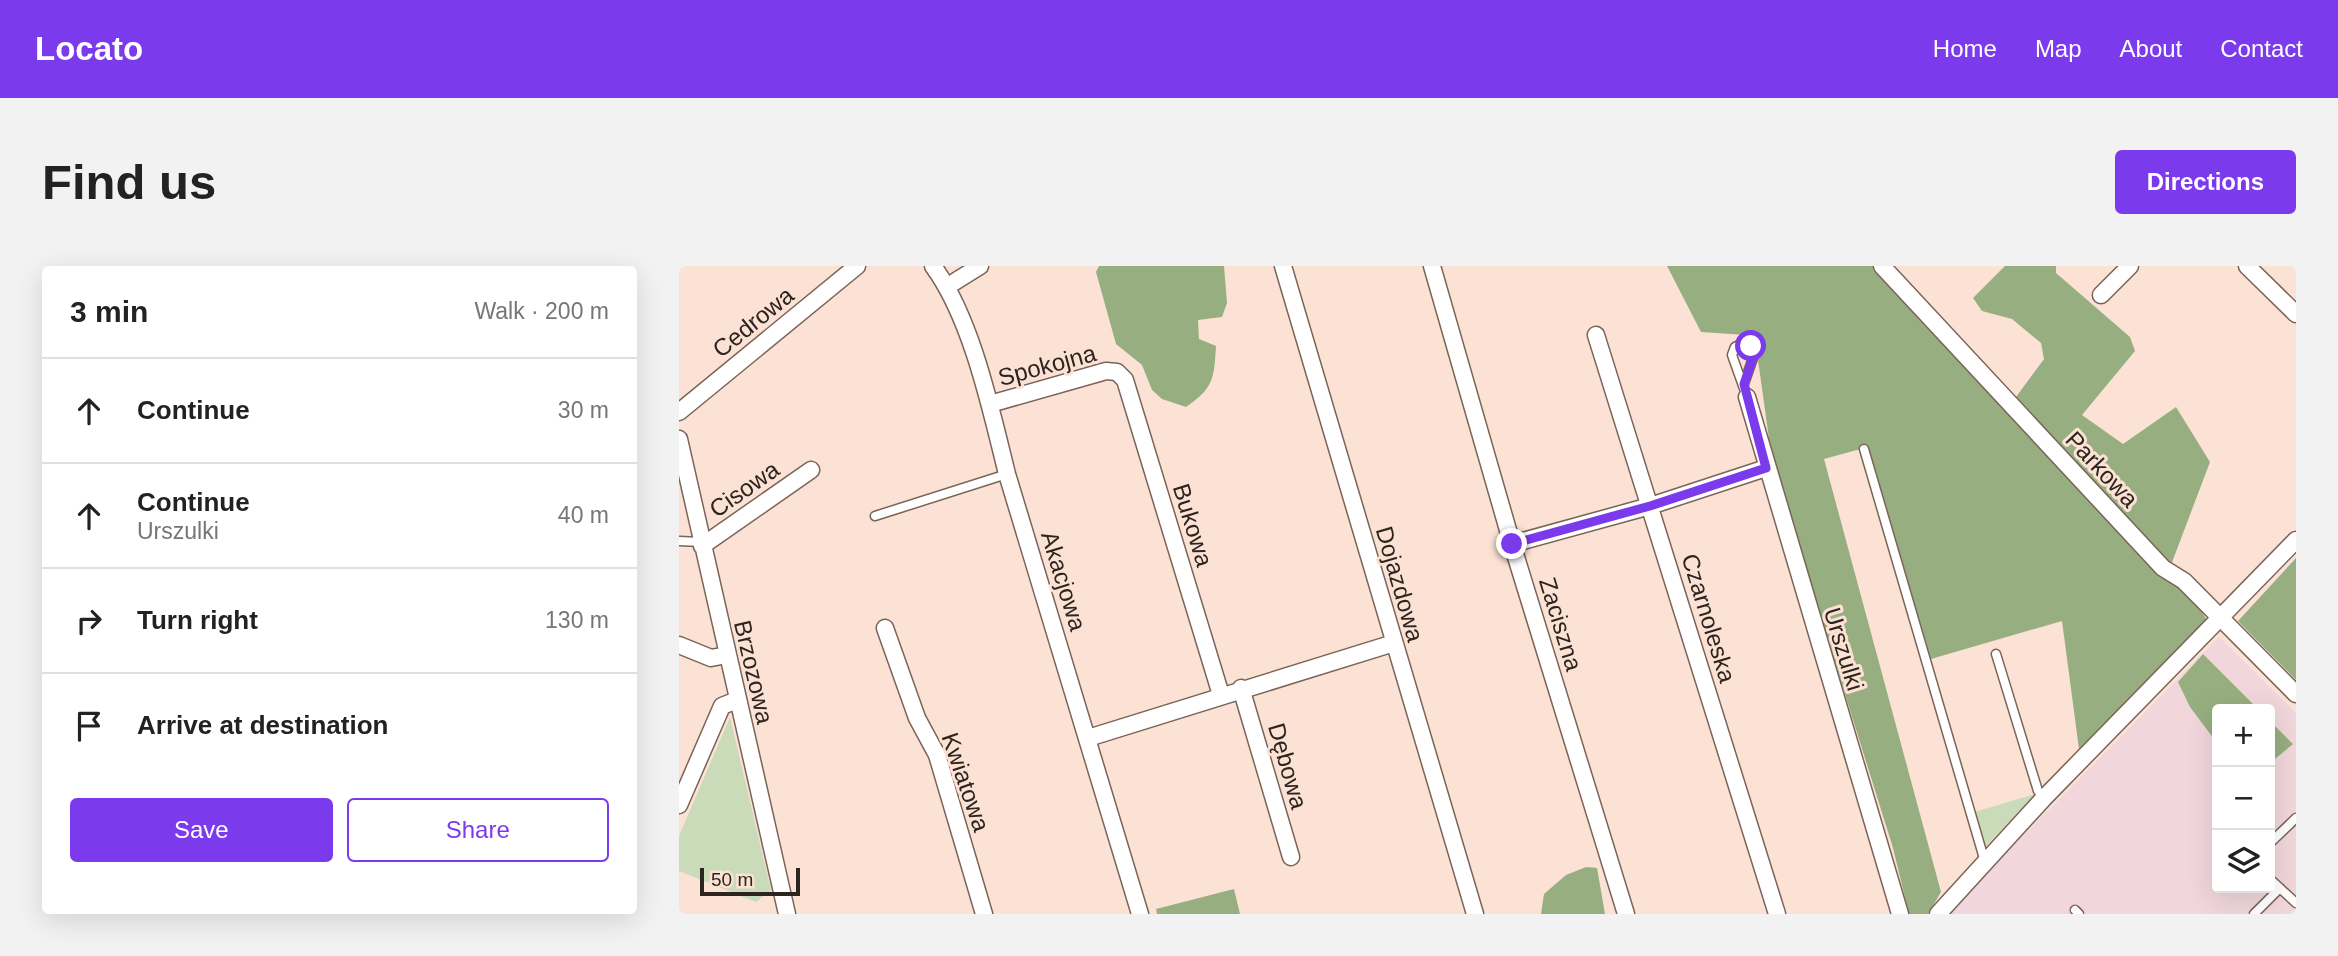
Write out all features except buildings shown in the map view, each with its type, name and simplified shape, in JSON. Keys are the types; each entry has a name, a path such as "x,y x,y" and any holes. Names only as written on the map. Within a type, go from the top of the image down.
{"street":[{"name":"Cedrowa","path":"679,412 856,266"},
{"name":"Akacjowa","path":"933,266 948,286 990,404 1007,474 1089,738 1140,914"},
{"path":"948,286 980,266"},
{"name":"Dojazdowa","path":"1283,266 1475,914"},
{"name":"Zaciszna","path":"1432,266 1512,544 1626,914"},
{"name":"Parkowa","path":"1882,266 2163,568 2184,581 2218,619 2296,694"},
{"path":"2101,295 2130,266"},
{"path":"2248,266 2296,314"},
{"name":"Czarnoleska","path":"1596,335 1777,914"},
{"name":"Spokojna","path":"990,404 1106,371 1117,372"},
{"name":"Bukowa","path":"1117,372 1125,380 1221,695"},
{"name":"Urszulki","path":"1746,391 1766,468 1900,914"},
{"name":"Brzozowa","path":"679,439 787,914"},
{"path":"1512,544 1650,506 1766,468"},
{"name":"Cisowa","path":"702,544 811,470"},
{"path":"1938,914 2044,798 2092,752 2296,540"},
{"name":"Kwiatowa","path":"885,628 917,718 937,755 984,914"},
{"path":"1089,738 1241,688 1394,643"},
{"path":"679,645 711,658 727,655"},
{"name":"Dębowa","path":"1241,688 1291,857"},
{"path":"681,794 722,706 737,700"}],"lane":[{"path":"1864,449 1985,862"},
{"path":"874,516 1007,474"},
{"path":"679,541 702,544"},
{"path":"1996,654 2038,791 2044,798"},
{"path":"2275,838 2296,818"},
{"path":"2275,884 2296,903"},
{"path":"2254,914 2280,888"}],"shaded area":[{"path":"2219,637 2296,713 2296,914 1946,914"}],"green space":[{"path":"1099,266 1224,266 1227,303 1222,317 1198,320 1199,339 1216,346 1213,374 1207,388 1186,407 1162,399 1152,390 1142,365 1116,344 1096,272"},
{"path":"1667,266 1882,266 1979,357 2016,397 2044,359 2041,343 2012,319 1982,311 1973,298 2005,266 2056,266 2056,273 2130,337 2135,351 2082,415 2123,444 2176,407 2210,462 2171,565 2207,620 2079,749 2062,621 1931,659 1868,447 1824,459 1941,892 1928,914 1909,914 1893,848 1772,460 1758,360 1761,336 1701,332"},
{"path":"2296,558 2296,680 2238,621"},
{"path":"2203,654 2253,704 2212,704 2212,736 2190,707 2178,682"},
{"path":"730,717 771,890 756,902 679,871 679,836"},
{"path":"2275,726 2293,744 2275,759"},
{"path":"2035,794 1986,846 1975,812"},
{"path":"1586,867 1597,868 1605,914 1541,914 1544,894 1566,875"},
{"path":"1234,889 1240,914 1157,914 1156,909"}],"route":[{"path":"1512,544 1650,506 1766,468 1744,384 1754,355 1751,346"}]}
